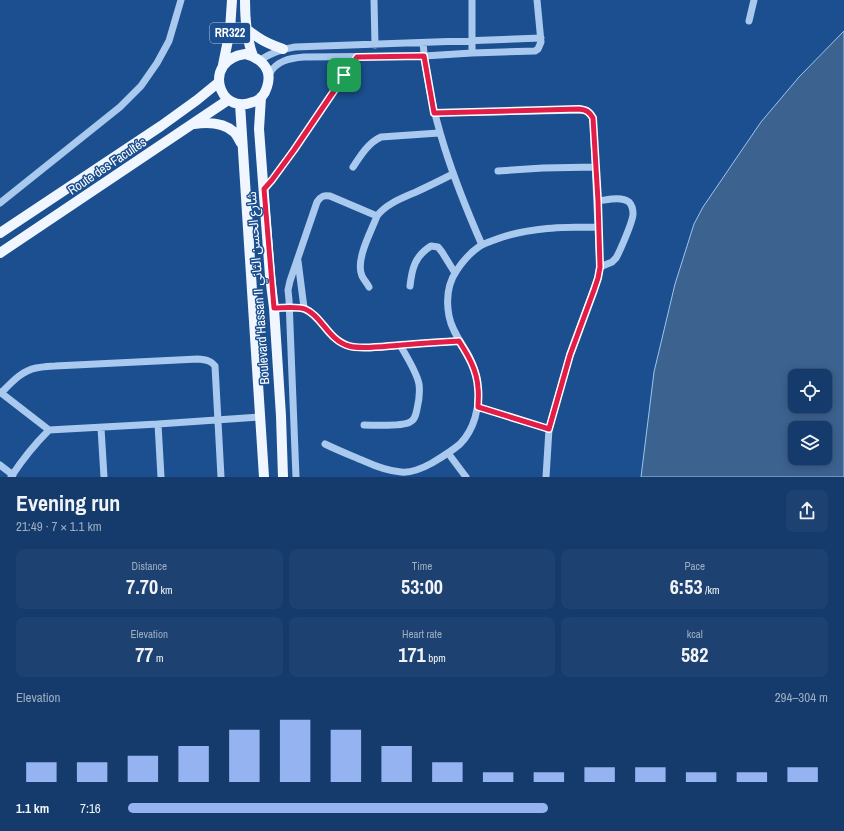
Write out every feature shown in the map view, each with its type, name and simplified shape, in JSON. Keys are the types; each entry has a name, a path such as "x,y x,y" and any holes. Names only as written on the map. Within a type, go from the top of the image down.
{"main road":[{"name":"RR322","path":"219,82 219,73 223,65 230,30 232,0"},
{"name":"RR322","path":"245,0 246,28 249,46 256,58 266,67 268,75"},
{"path":"246,28 268,44 283,48"},
{"name":"RR322","path":"223,65 236,55 245,54 256,58"},
{"path":"219,82 221,90 228,100 235,104 247,104 255,102 266,91 268,75"},
{"name":"Route des Facultés","path":"0,232 161,126 219,82"},
{"name":"Boulevard Hassan II شارع الحسن الثاني","path":"261,97 259,129 274,308 281,416 283,477"},
{"name":"Route des Facultés","path":"0,253 228,100"},
{"name":"Boulevard Hassan II شارع الحسن الثاني","path":"240,104 264,477"},
{"path":"194,124 206,122 225,126 235,133 242,144"}],"street":[{"path":"0,203 120,108 141,86 157,63 169,40 181,0"},
{"path":"374,0 375,45"},
{"path":"472,0 472,53"},
{"path":"268,75 277,65 292,58 424,56 535,51 540,46 541,42 537,0"},
{"path":"749,21 754,0"},
{"path":"256,58 283,48 295,47 541,38"},
{"path":"423,43 434,113 439,133 453,174 482,245"},
{"path":"264,189 294,150 357,57"},
{"path":"434,113 586,110 593,118 600,267 594,290 568,362 549,429 546,477"},
{"path":"353,167 369,144 381,137 439,133"},
{"path":"498,171 596,167"},
{"path":"369,287 362,275 360,259 377,216 387,206 453,174"},
{"path":"296,477 290,308 288,290 297,259 317,202 322,196 330,196 377,216"},
{"path":"598,201 616,199 623,200 628,202 632,207 633,214 616,258 612,262 600,267"},
{"path":"325,444 385,469 403,472 412,471 428,465 448,453 468,434 478,407 478,388 475,372 469,356 453,330 449,316 448,294 450,283 455,273 466,258 482,245 506,236 539,229 598,227"},
{"path":"410,286 414,263 419,256 431,246 438,247 455,273"},
{"path":"297,259 304,308"},
{"path":"274,308 304,308 314,315 337,340 348,346 373,347 459,341"},
{"path":"364,425 407,424 415,417 418,404 419,384 400,345"},
{"path":"221,477 218,420 215,366 213,363 206,360 198,359 37,368 24,372 1,393 50,430 101,428 218,420 260,417"},
{"path":"478,407 549,429"},
{"path":"158,424 161,477"},
{"path":"101,428 104,477"},
{"path":"0,465 12,476 23,460 50,430"},
{"path":"448,453 466,477"}],"water":[{"path":"844,31 844,477 641,477 654,372 675,284 694,224 703,207 761,122 799,77"}],"route":[{"path":"424,56 434,113 579,109 586,110 593,118 600,267 594,290 563,377 549,429 478,407 478,388 475,372 469,356 459,341 373,347 348,346 337,340 314,315 304,308 274,308 270,276 264,189 294,150 344,75 357,57 424,56"}]}
